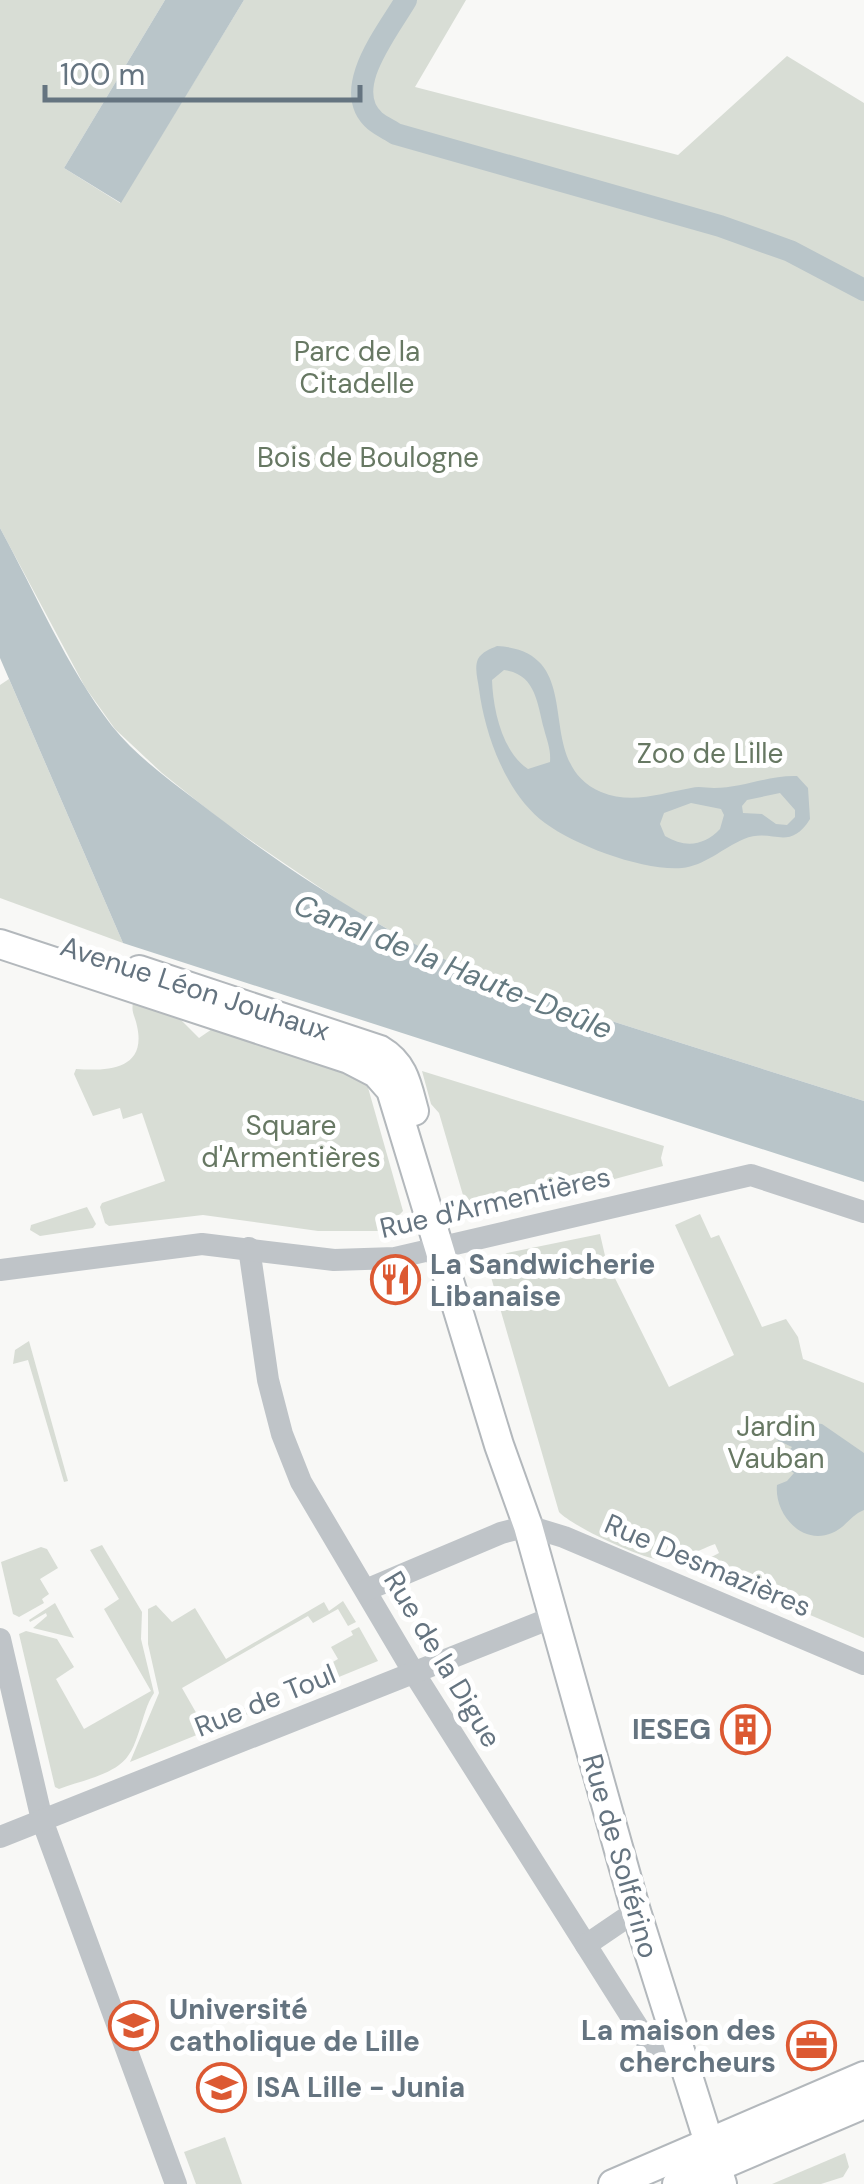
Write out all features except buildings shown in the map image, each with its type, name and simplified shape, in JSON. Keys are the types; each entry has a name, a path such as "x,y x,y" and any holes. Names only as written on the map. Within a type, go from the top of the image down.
{"main road":[{"name":"Avenue Léon Jouhaux","path":"0,924 346,1038 383,1064"},
{"name":"Avenue Léon Jouhaux","path":"0,944 349,1059 383,1064"},
{"name":"Rue de Solférino","path":"383,1064 406,1078 446,1247 520,1468 528,1526 551,1618 636,1911 716,2165"},
{"path":"613,2184 716,2165 864,2076"},
{"path":"676,2184 864,2104"}],"street":[{"name":"Rue d'Armentières","path":"0,1270 184,1245 249,1248 352,1261 395,1258 751,1176 864,1212"},
{"name":"Rue de la Digue","path":"249,1248 260,1338 282,1434 301,1482 414,1673 651,2048 676,2042"},
{"path":"366,1590 497,1534 528,1526"},
{"name":"Rue Desmazières","path":"528,1526 572,1540 864,1664"},
{"name":"Rue de Toul","path":"0,1837 551,1618"},
{"path":"0,1639 42,1820 176,2184"},
{"path":"586,1945 636,1911"}],"green space":[{"name":"Parc de la Citadelle","path":"0,0 165,0 64,168 120,203 244,0 466,0 415,87 678,155 787,56 864,103 864,1101 501,986 450,964 347,906 222,821 115,729 85,687 0,528"},
{"path":"9,679 123,943 0,898 0,685"},
{"name":"Square d'Armentières","path":"133,1003 179,1018 199,1038 215,1027 344,1068 367,1084 403,1211 384,1231 318,1231 203,1215 109,1226 105,1223 102,1203 165,1181 142,1113 123,1119 120,1108 93,1116 74,1074 76,1069 122,1065 136,1052 139,1041"},
{"path":"422,1071 664,1146 663,1166 481,1215 465,1202 439,1113 431,1104"},
{"path":"87,1207 96,1224 93,1228 40,1236 30,1230 31,1225"},
{"name":"Jardin Vauban","path":"700,1214 711,1238 719,1235 762,1327 786,1319 798,1337 803,1359 864,1383 864,1638 707,1571 704,1561 719,1553 715,1544 675,1560 659,1560 612,1543 559,1512 491,1277 492,1263 507,1253 600,1234 606,1260 669,1387 734,1355 675,1225"},
{"path":"29,1341 68,1481 64,1482 28,1360 13,1364 15,1350"},
{"path":"102,1545 142,1612 141,1639 154,1693 126,1759 105,1773 59,1789 55,1787 19,1634 26,1631 57,1639 74,1667 56,1679 84,1729 151,1691 104,1609 119,1599 90,1550"},
{"path":"41,1547 47,1549 58,1568 40,1579 49,1594 42,1599 44,1603 19,1617 13,1614 1,1562"},
{"path":"343,1601 356,1622 348,1626 338,1609 313,1623 308,1616 182,1688 206,1730 277,1690 283,1700 130,1762 159,1693 148,1644 148,1609 156,1605 172,1622 195,1608 226,1659 324,1602 329,1611"},
{"path":"55,1603 74,1638 33,1628 46,1613 29,1620"},
{"path":"359,1627 378,1661 334,1679 326,1666 338,1659 331,1647 353,1635 351,1631"},
{"path":"225,2137 242,2184 196,2184 184,2152"},
{"path":"845,2153 849,2167 843,2177 821,2184 772,2184"}],"water":[{"path":"165,0 244,0 121,203 64,168"},
{"name":"Canal de la Haute-Deûle","path":"0,528 66,654 112,726 152,766 233,828 382,926 501,986 864,1101 864,1182 123,943 0,658"},
{"path":"497,646 526,653 543,667 553,687 567,757 580,777 601,792 635,798 797,776 808,788 810,819 795,835 754,836 682,868 630,861 558,832 519,796 492,744 476,666 482,654","holes":["504,670 523,677 533,691 550,762 528,769 505,741 494,704 492,680","780,793 795,810 795,817 787,825 776,824 762,814 743,813 742,806 747,800","691,803 721,809 724,815 714,835 687,844 665,836 660,824 664,813"]},
{"path":"792,1420 822,1424 864,1453 864,1510 832,1533 821,1536 800,1531 780,1506 777,1485 794,1473 783,1466 792,1447 777,1440 779,1432"}],"waterway":[{"path":"406,0 364,77 365,108 380,125 396,134 720,226 790,251 864,290"}],"place":[{"name":"La Sandwicherie Libanaise","path":"395,1280"},
{"name":"IESEG","path":"746,1729"},
{"name":"Université catholique de Lille","path":"134,2025"},
{"name":"La maison des chercheurs","path":"811,2046"},
{"name":"ISA Lille - Junia","path":"221,2087"}],"park label":[{"name":"Bois de Boulogne","path":"368,457"},
{"name":"Zoo de Lille","path":"710,753"}]}
